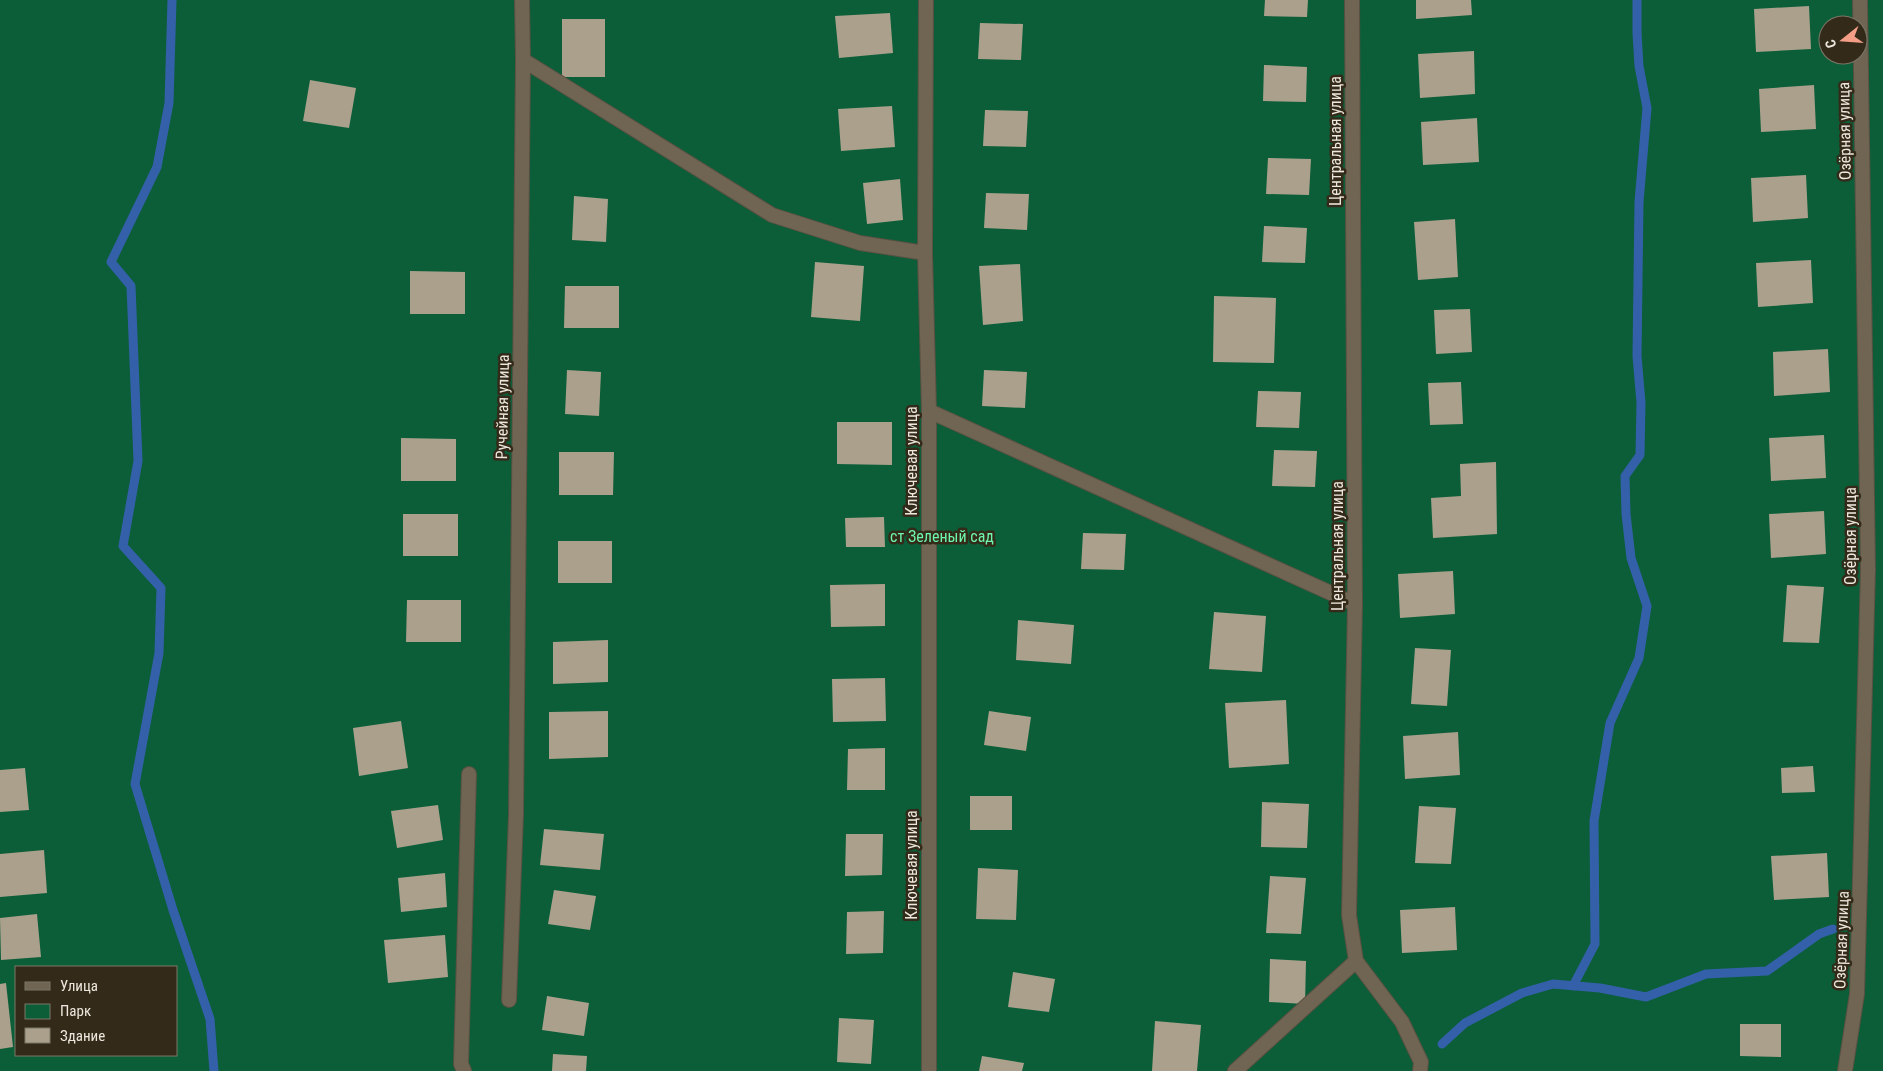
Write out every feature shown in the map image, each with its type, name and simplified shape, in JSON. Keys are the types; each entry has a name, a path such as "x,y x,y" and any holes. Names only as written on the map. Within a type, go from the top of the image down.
{"street":[{"name":"Ручейная улица","path":"509,1000 516,815 522,0"},
{"name":"Ключевая улица","path":"926,0 926,253 929,411 929,1071"},
{"name":"Центральная улица","path":"1352,0 1355,604 1349,915 1356,961 1402,1022 1421,1062 1420,1071"},
{"name":"Озёрная улица","path":"1845,1071 1857,994 1868,569 1860,0"},
{"path":"523,60 772,215 860,243 926,253"},
{"path":"929,411 1355,604"},
{"path":"463,1067 469,774"},
{"path":"1235,1071 1356,961"}],"green space":[{"name":"ст Зеленый сад","path":"0,0 1883,0 1883,1071 0,1071"}],"building":[{"path":"1265,0 1308,0 1307,17 1264,16"},
{"path":"1416,0 1471,0 1472,15 1416,19"},
{"path":"1809,6 1811,49 1756,52 1754,9"},
{"path":"890,13 893,53 839,58 835,16"},
{"path":"562,19 605,19 605,77 562,77"},
{"path":"980,23 1023,24 1021,60 978,59"},
{"path":"1474,51 1475,94 1420,98 1418,54"},
{"path":"1264,65 1307,67 1306,102 1263,101"},
{"path":"310,80 356,88 349,128 303,121"},
{"path":"1814,85 1816,129 1761,132 1759,89"},
{"path":"892,106 895,147 841,151 838,109"},
{"path":"985,110 1028,111 1026,147 983,146"},
{"path":"1477,118 1479,162 1423,165 1421,122"},
{"path":"1268,158 1311,159 1309,195 1266,194"},
{"path":"1806,175 1808,218 1753,222 1751,178"},
{"path":"900,179 903,220 867,224 863,183"},
{"path":"986,193 1029,194 1027,230 984,228"},
{"path":"574,196 608,199 606,242 572,240"},
{"path":"1455,219 1458,277 1418,280 1414,222"},
{"path":"1264,226 1307,228 1305,263 1262,262"},
{"path":"1811,260 1813,303 1758,307 1756,263"},
{"path":"815,262 864,266 860,321 811,317"},
{"path":"1020,264 1023,321 983,325 979,266"},
{"path":"410,271 465,272 465,314 410,314"},
{"path":"565,286 619,286 619,328 564,328"},
{"path":"1214,296 1276,298 1274,363 1213,362"},
{"path":"1470,309 1472,352 1436,354 1434,310"},
{"path":"1828,349 1830,392 1774,396 1773,352"},
{"path":"567,370 601,372 599,416 565,414"},
{"path":"984,370 1027,372 1025,408 982,406"},
{"path":"1461,382 1463,424 1430,425 1428,383"},
{"path":"1258,391 1301,392 1299,428 1256,427"},
{"path":"837,422 892,422 892,465 837,464"},
{"path":"1824,435 1826,478 1771,481 1769,438"},
{"path":"401,438 456,439 456,481 401,481"},
{"path":"1274,450 1317,451 1315,487 1272,486"},
{"path":"559,452 614,452 613,495 559,495"},
{"path":"1496,462 1497,534 1433,538 1431,498 1461,496 1460,464"},
{"path":"1824,511 1826,554 1771,558 1769,514"},
{"path":"403,514 458,514 458,556 403,556"},
{"path":"884,517 885,547 846,547 845,518"},
{"path":"1083,533 1126,534 1124,570 1081,569"},
{"path":"558,541 612,541 612,583 558,583"},
{"path":"1453,571 1455,614 1400,618 1398,574"},
{"path":"885,584 885,626 831,627 830,585"},
{"path":"1787,585 1824,587 1819,643 1783,642"},
{"path":"407,600 461,600 461,642 406,642"},
{"path":"1214,612 1266,616 1262,672 1209,669"},
{"path":"1018,620 1074,625 1071,664 1016,660"},
{"path":"608,640 608,682 553,684 553,642"},
{"path":"1415,648 1451,650 1447,706 1411,704"},
{"path":"885,678 886,721 833,722 832,679"},
{"path":"1286,700 1289,764 1229,768 1225,703"},
{"path":"608,711 608,757 549,759 549,712"},
{"path":"989,711 1031,717 1026,751 984,745"},
{"path":"401,721 408,768 359,776 353,728"},
{"path":"1458,732 1460,775 1405,779 1403,736"},
{"path":"885,748 885,790 847,790 848,749"},
{"path":"1813,766 1815,792 1782,793 1781,768"},
{"path":"25,768 29,810 0,812 0,770"},
{"path":"970,796 1012,796 1012,830 970,830"},
{"path":"1262,802 1309,804 1307,848 1261,847"},
{"path":"438,805 443,840 397,848 391,811"},
{"path":"1419,806 1456,808 1451,864 1415,863"},
{"path":"544,829 604,834 600,870 540,865"},
{"path":"846,834 883,834 882,875 845,876"},
{"path":"44,850 47,893 0,897 0,854"},
{"path":"1827,853 1829,897 1774,900 1771,856"},
{"path":"978,868 1018,870 1016,920 976,919"},
{"path":"445,873 447,907 401,912 398,878"},
{"path":"1270,876 1306,878 1301,934 1266,933"},
{"path":"554,890 596,896 590,930 548,924"},
{"path":"1455,907 1457,950 1402,953 1400,910"},
{"path":"884,911 883,953 846,954 847,912"},
{"path":"37,914 41,957 1,960 0,918"},
{"path":"445,935 448,977 388,983 384,940"},
{"path":"1270,959 1306,961 1305,1004 1269,1002"},
{"path":"1013,972 1055,979 1049,1012 1008,1007"},
{"path":"6,983 13,1047 0,1049 0,984"},
{"path":"547,996 589,1003 584,1036 542,1030"},
{"path":"839,1018 874,1020 871,1064 837,1062"},
{"path":"1155,1021 1201,1025 1197,1071 1152,1071"},
{"path":"1740,1024 1781,1024 1781,1057 1740,1056"},
{"path":"553,1054 587,1056 586,1071 552,1071"},
{"path":"982,1056 1024,1063 1022,1071 979,1071"}],"waterway":[{"path":"172,0 169,103 157,167 111,262 131,286 138,461 123,546 161,588 159,653 135,784 173,910 210,1019 214,1071"},
{"path":"1573,986 1595,944 1594,821 1610,723 1639,658 1647,606 1631,558 1626,514 1625,476 1640,455 1641,403 1637,356 1639,202 1647,108 1639,66 1637,0"},
{"path":"1442,1044 1465,1023 1522,993 1553,984 1600,988 1646,997 1706,974 1767,971 1819,934 1833,929"}]}
